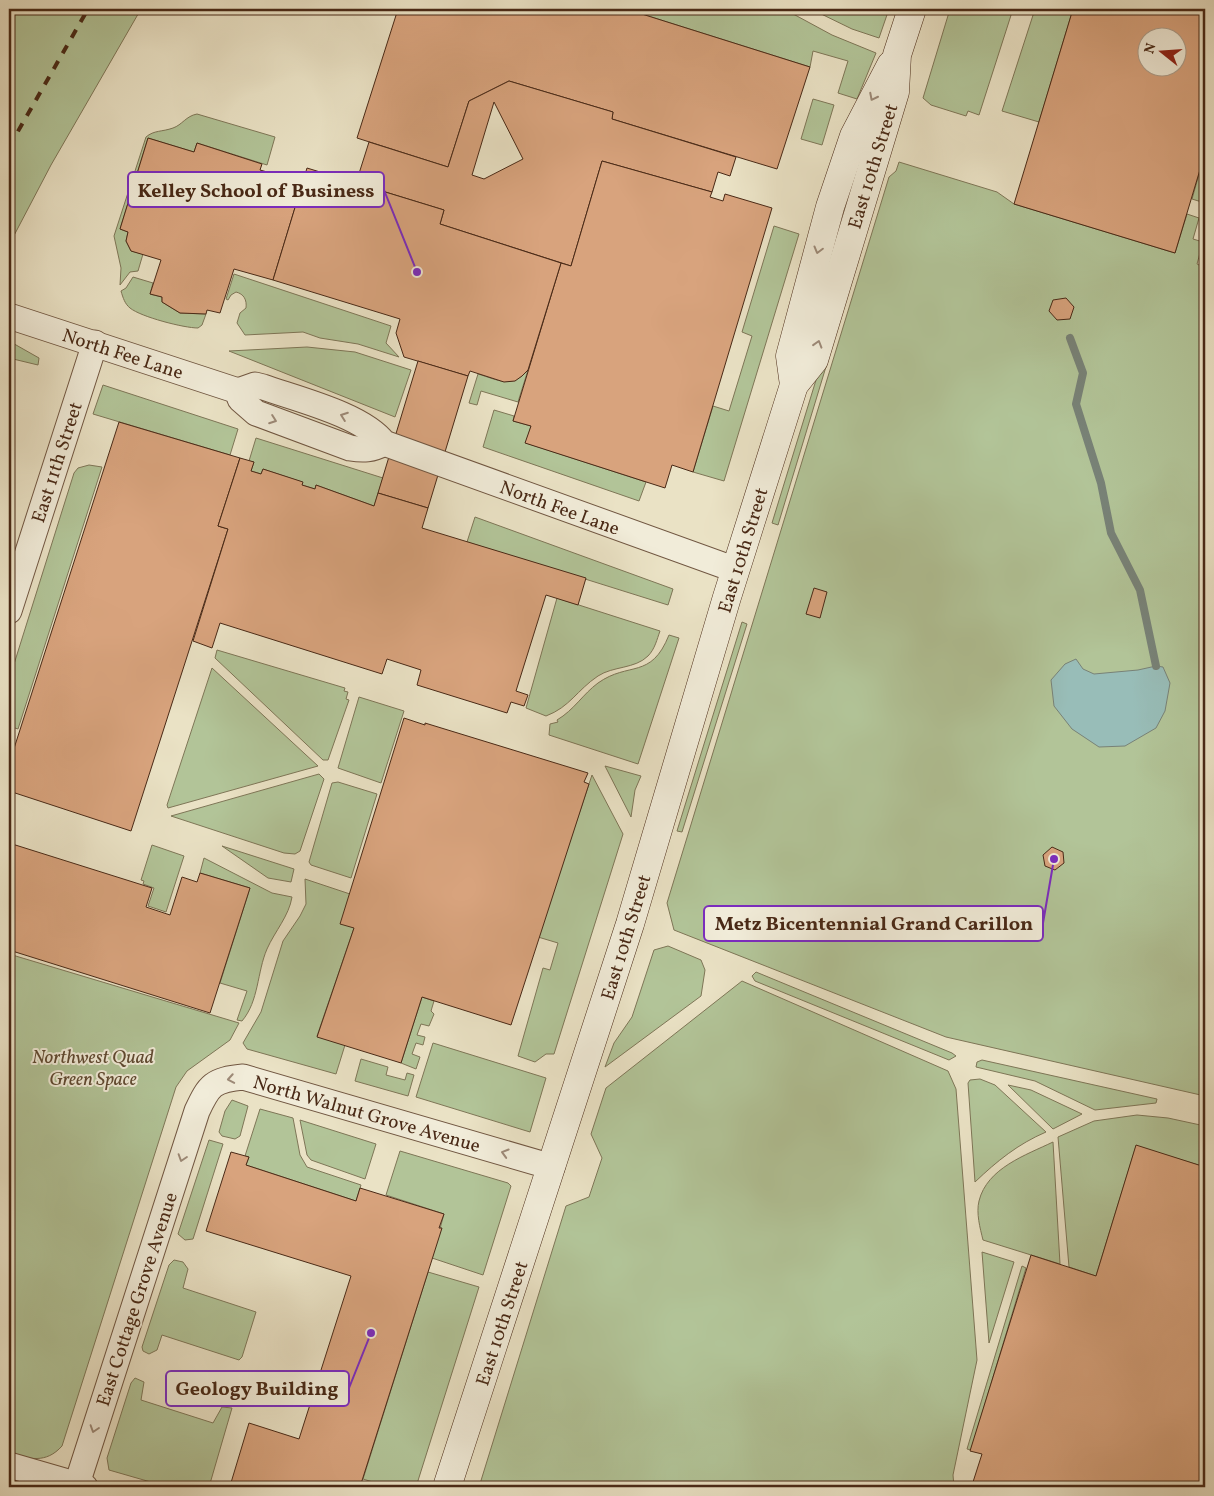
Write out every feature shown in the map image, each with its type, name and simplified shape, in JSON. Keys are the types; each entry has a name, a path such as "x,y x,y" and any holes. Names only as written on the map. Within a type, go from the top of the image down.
{"street":[{"name":"East 10th Street","path":"447,1487 630,924 736,570 794,385 814,360 895,92 897,55 912,9"},
{"name":"North Fee Lane","path":"9,316 238,391 255,385 263,387 363,423 378,434 384,443 736,570"},
{"name":"East 11th Street","path":"9,611 95,343"},
{"name":"North Walnut Grove Avenue","path":"196,1111 207,1089 225,1079 243,1077 552,1167"},
{"name":"East Cottage Grove Avenue","path":"79,1486 196,1111"},
{"path":"9,1465 79,1486"}],"green space":[{"path":"9,9 141,9 51,165 9,245"},
{"path":"626,9 784,9 832,35 876,53 857,99 838,93 848,61 813,51 810,67"},
{"path":"811,9 889,9 879,38 852,29"},
{"path":"950,9 1013,9 979,115 968,111 966,116 931,105 923,98"},
{"path":"1035,9 1073,9 1039,122 1002,111"},
{"path":"813,99 834,105 822,145 801,139"},
{"path":"197,114 275,137 267,165 197,143 194,152 148,138 120,229 128,232 126,241 131,251 143,254 138,271 130,272 120,285 121,268 114,236 146,137 155,132 176,127"},
{"path":"1205,153 1205,203 1192,199"},
{"path":"899,162 997,192 1014,204 1175,253 1187,214 1199,218 1193,239 1203,242 1197,264 1205,268 1205,1096 946,1037 674,930 667,903 889,177 896,171"},
{"path":"774,226 799,234 724,481 693,472 713,406 729,411 752,336 742,332"},
{"path":"857,247 862,248 778,525 772,523"},
{"path":"234,274 391,326 386,343 399,357 358,344 320,338 303,332 245,335 237,323 240,313 246,308 244,298 236,292 228,300 226,299"},
{"path":"133,277 153,283 150,294 162,297 162,302 180,313 206,314 202,325 198,328 192,328 173,324 143,315 130,308 124,301 121,291 126,288"},
{"path":"9,341 39,358 38,365 9,358"},
{"path":"307,347 355,352 411,370 395,417 229,351"},
{"path":"528,370 518,402 481,391 477,405 469,403 478,374 510,381 522,376"},
{"path":"103,385 238,429 230,455 93,414"},
{"path":"494,410 514,416 513,421 531,426 526,443 646,482 639,501 483,447"},
{"path":"256,438 383,478 374,506 316,485 315,489 302,485 302,482 263,469 261,474 251,471 254,462 249,461"},
{"path":"89,465 102,467 18,729 9,726 9,680 74,473 78,468"},
{"path":"475,517 673,589 668,605 467,542"},
{"path":"557,598 660,631 656,644 643,660 610,670 598,676 561,708 546,716 526,708"},
{"path":"742,622 747,624 682,832 677,831"},
{"path":"669,635 679,638 638,764 549,735 550,724 558,722 557,720 598,683 609,676 638,668 655,658"},
{"path":"217,650 345,688 344,691 348,692 346,699 349,700 328,760 323,760 215,658"},
{"path":"212,668 318,766 168,808 167,805"},
{"path":"359,697 404,711 381,783 338,768"},
{"path":"605,766 641,776 635,790 631,817"},
{"path":"319,774 324,779 300,851 295,854 284,853 171,816"},
{"path":"592,775 623,834 554,1054 546,1054 535,1062 518,1056 543,968 550,970 558,943 538,937"},
{"path":"338,782 377,794 351,878 311,865 309,862 332,783"},
{"path":"152,845 184,856 166,912 148,906 154,888 143,884 144,881 141,880"},
{"path":"222,846 294,869 291,882 268,878"},
{"path":"204,858 272,893 292,897 285,917 267,949 252,1005 242,1021 237,1020 247,991 220,983 250,888 200,873"},
{"path":"305,879 350,894 354,928 317,1036 345,1045 336,1074 247,1049 243,1043 261,1012 283,941 306,904"},
{"path":"668,946 701,960 705,970 701,996 605,1067 614,1043 632,1017 654,950"},
{"name":"Northwest Quad Green Space","path":"9,954 239,1023 230,1040 187,1071 176,1087 62,1446 50,1456 37,1459 9,1453"},
{"path":"756,972 956,1056 949,1060 755,981 752,976"},
{"path":"742,981 948,1071 956,1089 977,1360 953,1475 954,1487 479,1487 566,1206 589,1197 602,1158 591,1134 606,1088"},
{"path":"422,997 434,1001 431,1011 434,1014 429,1026 421,1024 417,1035 425,1037 423,1045 416,1043 412,1054 420,1057 416,1069 401,1063"},
{"path":"433,1043 546,1078 530,1132 416,1097"},
{"path":"361,1059 388,1067 386,1075 405,1080 407,1073 414,1075 408,1096 355,1081"},
{"path":"982,1060 1157,1099 1156,1103 1095,1110 1035,1081 976,1067 977,1062"},
{"path":"980,1079 995,1085 1046,1132 1008,1154 975,1182 968,1083 970,1080"},
{"path":"1008,1085 1031,1090 1082,1114 1053,1129"},
{"path":"232,1100 248,1106 240,1136 235,1139 222,1136 219,1132 225,1111"},
{"path":"260,1109 293,1118 300,1155 307,1167 361,1185 356,1201 246,1165 249,1157 245,1156"},
{"path":"1137,1115 1168,1118 1205,1126 1205,1167 1136,1146 1096,1276 1069,1267 1058,1137 1094,1121"},
{"path":"300,1120 376,1144 365,1179 311,1160 307,1155"},
{"path":"209,1140 223,1144 193,1239 185,1240 178,1234"},
{"path":"1053,1142 1060,1264 983,1240 978,1215 979,1201 983,1190 999,1171 1020,1158"},
{"path":"400,1151 508,1183 511,1186 483,1275 432,1258 444,1214 386,1195"},
{"path":"982,1252 1014,1262 989,1343"},
{"path":"174,1260 183,1262 188,1269 183,1288 256,1312 242,1357 239,1360 162,1335 157,1350 149,1354 143,1351 142,1347 169,1265"},
{"path":"1022,1266 1026,1268 971,1450 967,1449"},
{"path":"428,1272 479,1287 416,1487 389,1487 363,1479"},
{"path":"135,1378 144,1382 141,1400 213,1423 222,1407 232,1408 209,1487 168,1487 109,1470 107,1458 131,1383"}],"water":[{"path":"1076,659 1083,669 1094,674 1138,670 1156,666 1163,667 1170,683 1165,711 1156,728 1125,746 1099,747 1072,729 1054,706 1051,680 1065,664"}],"building":[{"path":"398,9 626,9 810,67 777,169 612,119 613,112 509,81 469,101 448,167 357,138"},
{"path":"1073,9 1205,9 1205,153 1175,253 1014,204"},
{"path":"509,81 613,112 612,119 736,157 730,176 718,172 712,192 602,161 571,266 440,224 444,210 356,183 369,142 448,167 469,101","holes":["494,102 523,159 484,179 472,175"]},
{"path":"148,138 194,152 197,143 262,164 260,170 278,175 277,180 301,188 273,280 234,269 220,313 207,310 206,314 180,313 162,302 162,297 150,294 161,260 131,251 126,241 128,232 120,229"},
{"path":"602,161 712,192 710,197 723,201 725,194 772,208 693,472 672,465 665,488 525,443 531,426 513,421 561,263 571,266"},
{"path":"307,168 444,210 440,224 561,263 528,370 515,381 504,382 470,371 468,376 404,357 396,333 400,319 273,280"},
{"path":"1066,298 1074,307 1070,319 1057,320 1049,311 1053,300"},
{"path":"418,361 468,376 428,508 378,493"},
{"path":"119,422 240,458 218,526 228,529 131,831 9,791 9,764"},
{"path":"240,458 254,462 251,471 261,474 263,469 303,482 302,485 315,489 316,485 374,506 378,493 428,508 422,528 586,578 578,605 546,595 516,691 528,695 524,706 511,702 507,713 417,685 421,670 387,659 382,674 220,623 212,648 193,641 228,529 218,526"},
{"path":"814,588 827,592 820,618 806,614"},
{"path":"404,718 588,773 584,782 589,784 511,1025 422,997 401,1063 317,1037 354,928 340,924"},
{"path":"9,843 152,888 146,907 170,915 182,877 197,882 200,873 250,888 210,1013 9,950"},
{"path":"1052,847 1063,852 1064,863 1055,870 1045,866 1043,855"},
{"path":"1136,1145 1205,1167 1205,1487 991,1487 973,1482 982,1454 970,1451 1031,1255 1096,1276"},
{"path":"231,1152 249,1157 246,1165 356,1201 360,1188 444,1214 439,1228 442,1228 360,1487 230,1486 249,1423 299,1439 351,1276 206,1231"}],"waterway":[{"path":"1070,338 1083,373 1076,404 1101,483 1111,533 1140,590 1156,666"}],"railway":[{"path":"9,147 88,9"}],"place":[{"name":"Kelley School of Business","path":"417,272"},
{"name":"Metz Bicentennial Grand Carillon","path":"1054,859"},
{"name":"Geology Building","path":"371,1333"}]}
